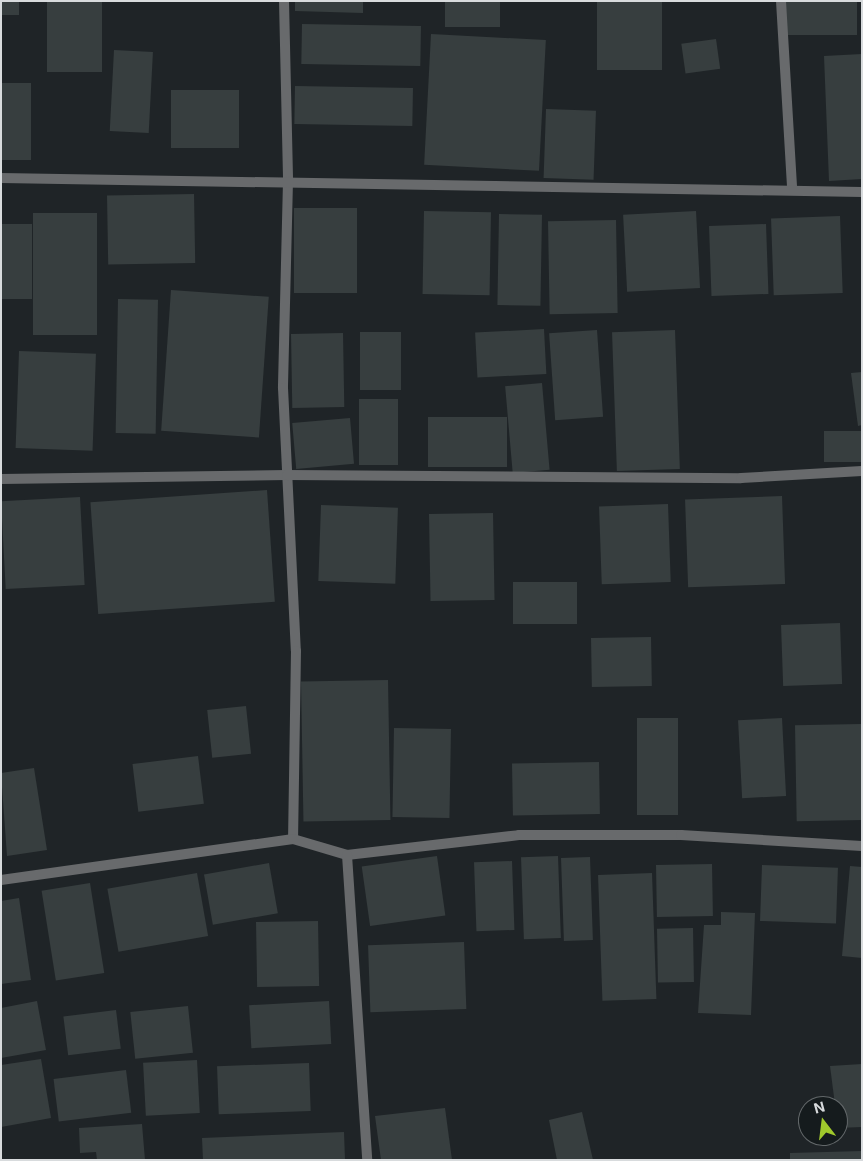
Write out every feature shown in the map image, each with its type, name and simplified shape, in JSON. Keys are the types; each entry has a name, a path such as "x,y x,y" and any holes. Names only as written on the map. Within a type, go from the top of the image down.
{"street":[{"path":"284,1 288,181 283,388 296,651 293,839"},
{"path":"781,1 792,188"},
{"path":"1,178 792,188 862,192"},
{"path":"1,479 287,475 741,478 862,471"},
{"path":"1,880 293,839 347,855 519,835 681,835 862,846"},
{"path":"347,855 367,1160"}],"building":[{"path":"1,1 19,1 19,15 1,15"},
{"path":"47,1 102,1 102,72 47,72"},
{"path":"295,1 363,1 363,13 295,11"},
{"path":"445,1 500,1 500,27 445,27"},
{"path":"597,1 662,1 662,70 597,70"},
{"path":"786,1 857,1 857,35 786,35"},
{"path":"302,24 421,26 420,66 301,64"},
{"path":"431,34 546,40 539,171 424,165"},
{"path":"716,39 720,69 686,74 681,44"},
{"path":"114,50 153,52 149,133 110,131"},
{"path":"862,54 862,179 829,181 824,56"},
{"path":"1,83 31,83 31,160 1,160"},
{"path":"295,86 413,88 412,126 294,124"},
{"path":"171,90 239,90 239,148 171,148"},
{"path":"546,109 596,111 594,180 544,178"},
{"path":"194,194 195,263 108,265 107,196"},
{"path":"294,208 357,208 357,293 294,293"},
{"path":"424,211 491,212 490,295 423,294"},
{"path":"696,211 700,288 627,292 623,215"},
{"path":"33,213 97,213 97,335 33,335"},
{"path":"499,214 542,215 540,306 497,305"},
{"path":"840,216 843,293 774,295 771,218"},
{"path":"616,220 618,313 550,314 548,221"},
{"path":"1,224 32,224 32,299 1,299"},
{"path":"766,224 768,294 711,296 709,226"},
{"path":"171,290 269,297 259,437 161,431"},
{"path":"118,299 158,300 156,434 116,433"},
{"path":"544,329 546,374 477,378 475,333"},
{"path":"597,330 603,417 555,420 549,333"},
{"path":"675,330 680,469 617,471 612,332"},
{"path":"360,332 401,332 401,390 360,390"},
{"path":"343,333 344,407 292,408 291,334"},
{"path":"19,351 96,354 93,451 16,448"},
{"path":"862,372 862,425 858,426 851,373"},
{"path":"542,383 550,470 513,473 505,386"},
{"path":"359,399 398,399 398,465 359,465"},
{"path":"428,417 507,417 507,467 428,467"},
{"path":"350,418 354,464 296,469 292,423"},
{"path":"824,431 862,431 862,462 824,462"},
{"path":"267,490 275,602 98,614 90,502"},
{"path":"782,496 785,584 688,587 685,499"},
{"path":"80,497 85,585 6,589 1,501"},
{"path":"668,504 671,582 602,584 599,506"},
{"path":"321,505 398,508 395,584 318,581"},
{"path":"493,513 495,600 431,601 429,514"},
{"path":"513,582 577,582 577,624 513,624"},
{"path":"840,623 842,684 783,686 781,625"},
{"path":"651,637 652,686 592,687 591,638"},
{"path":"388,680 390,820 303,821 301,682"},
{"path":"246,706 251,754 212,758 207,710"},
{"path":"637,718 678,718 678,815 637,815"},
{"path":"782,718 786,796 742,798 738,720"},
{"path":"861,724 862,820 797,821 795,725"},
{"path":"394,728 451,729 449,818 392,817"},
{"path":"198,756 204,804 138,812 132,764"},
{"path":"599,762 600,814 513,816 512,764"},
{"path":"34,768 47,850 7,856 1,773"},
{"path":"437,856 445,915 370,926 362,867"},
{"path":"558,856 561,938 524,939 521,857"},
{"path":"590,857 593,940 564,941 561,858"},
{"path":"512,861 514,930 476,931 474,862"},
{"path":"269,863 278,913 213,925 204,874"},
{"path":"712,864 713,916 657,917 656,865"},
{"path":"762,865 838,868 836,924 760,921"},
{"path":"850,866 862,867 862,958 842,956"},
{"path":"197,873 208,936 118,952 107,889"},
{"path":"652,873 656,999 602,1001 598,875"},
{"path":"90,883 104,973 56,981 42,891"},
{"path":"19,898 31,980 1,984 1,901"},
{"path":"721,912 755,913 751,1015 698,1013 704,925 721,925"},
{"path":"318,921 319,986 257,987 256,922"},
{"path":"693,928 694,982 658,983 657,929"},
{"path":"464,942 466,1009 370,1012 368,945"},
{"path":"37,1001 46,1050 1,1058 1,1008"},
{"path":"329,1001 331,1044 251,1048 249,1005"},
{"path":"188,1006 193,1053 135,1059 130,1012"},
{"path":"116,1010 121,1049 68,1055 63,1016"},
{"path":"41,1059 51,1118 1,1127 1,1065"},
{"path":"197,1060 200,1113 146,1116 143,1063"},
{"path":"309,1063 311,1111 219,1114 217,1066"},
{"path":"862,1064 862,1127 848,1128 848,1096 834,1096 830,1066"},
{"path":"126,1070 131,1113 59,1122 54,1079"},
{"path":"445,1108 452,1160 381,1160 375,1116"},
{"path":"582,1112 593,1160 557,1160 549,1120"},
{"path":"142,1124 145,1160 97,1160 96,1152 80,1153 79,1128"},
{"path":"344,1132 345,1160 203,1160 202,1138"},
{"path":"862,1151 862,1160 790,1160 790,1153"}]}
